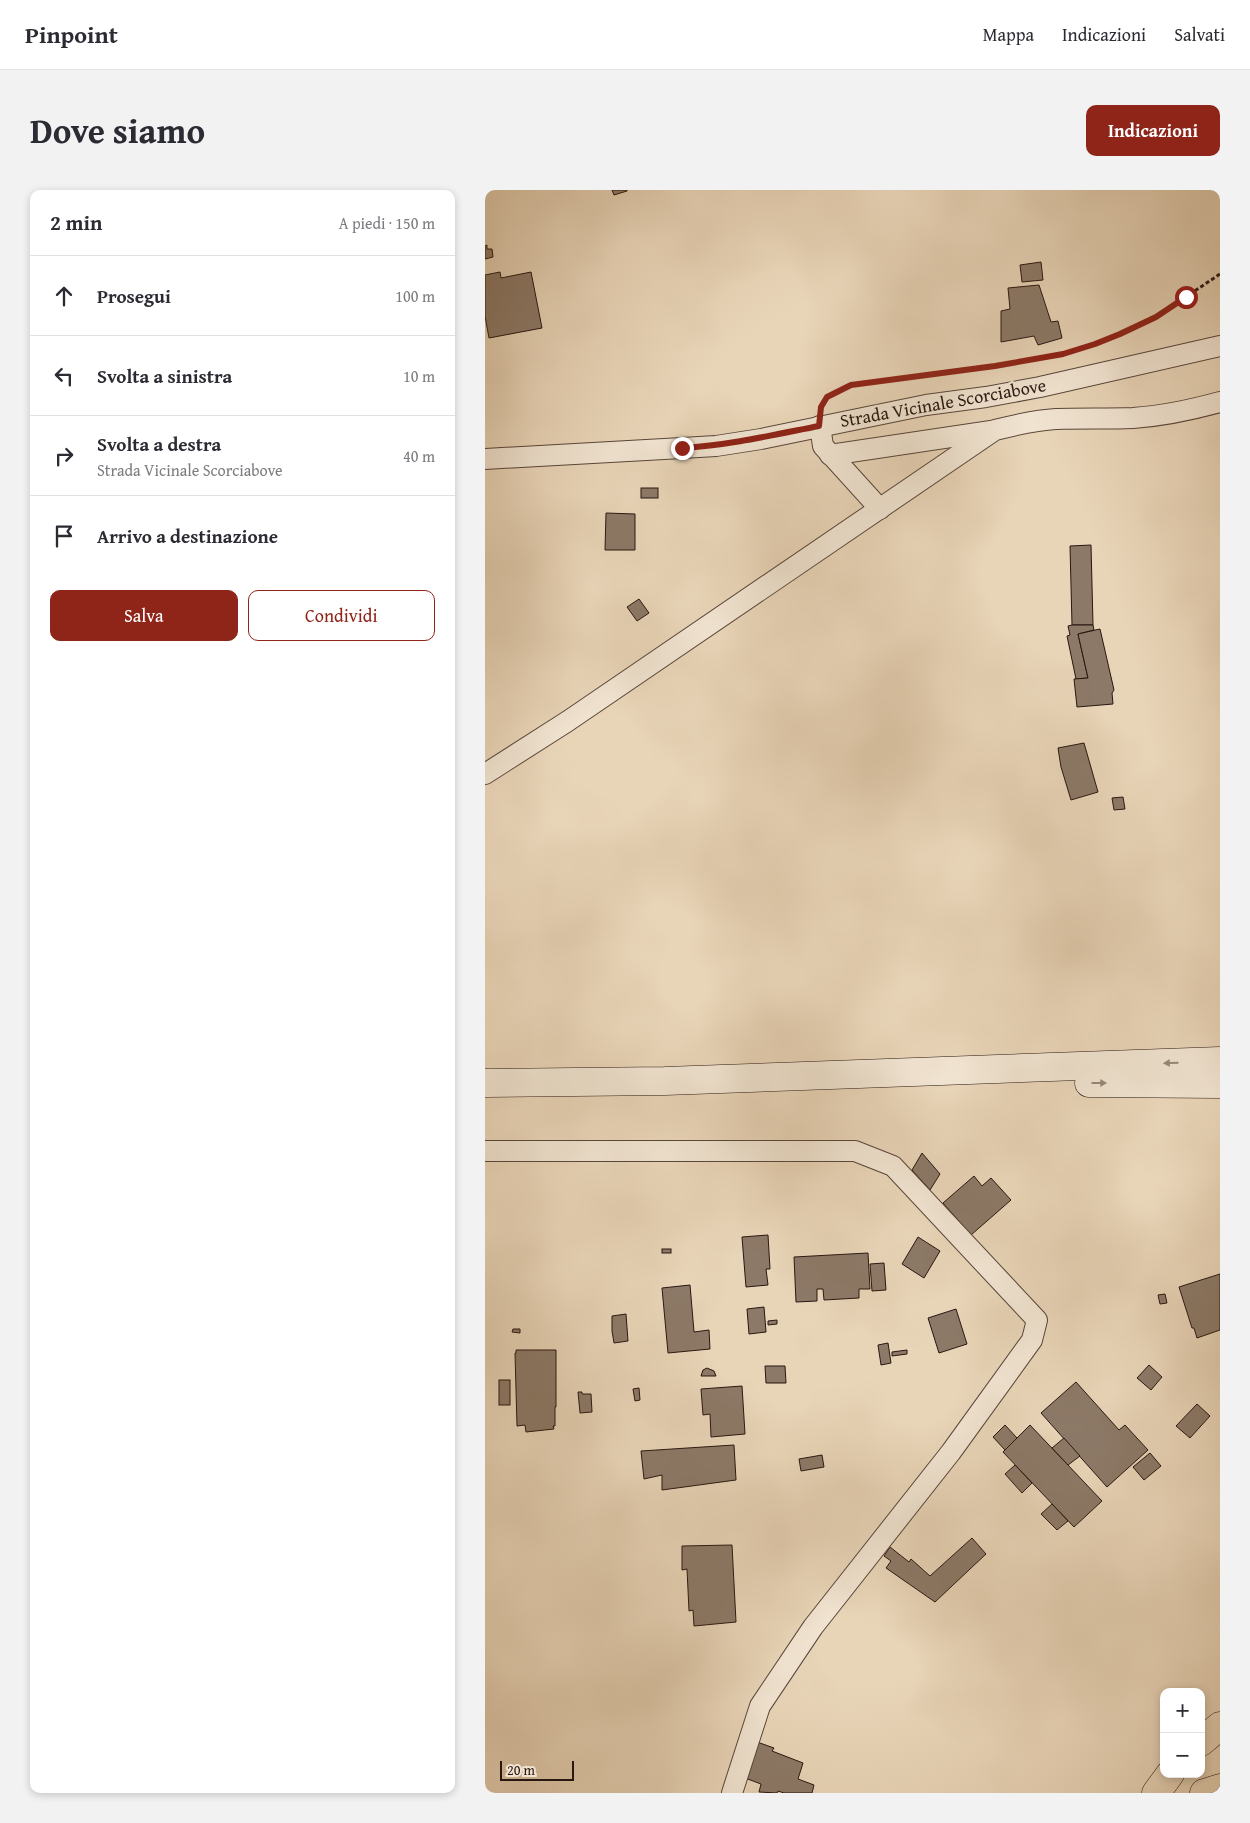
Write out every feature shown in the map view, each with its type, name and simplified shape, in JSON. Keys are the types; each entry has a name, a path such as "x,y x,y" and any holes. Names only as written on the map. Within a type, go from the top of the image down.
{"highway":[{"path":"1205,1739 1220,1726"},
{"path":"1156,1793 1168,1778"},
{"path":"1204,1793 1220,1788"}],"main road":[{"path":"665,1081 1220,1061"},
{"path":"485,1084 665,1081 1220,1084"}],"street":[{"name":"Strada Vicinale Scorciabove","path":"485,459 715,446 761,439 926,405 1040,387 1220,346"},
{"path":"830,455 1054,419 1133,418 1187,411 1220,402"},
{"path":"819,426 823,446 880,509"},
{"path":"485,774 568,721 995,430"},
{"path":"485,1151 855,1151 893,1166 1037,1320 1032,1340 951,1452 813,1627 760,1706 732,1793"}],"path":[{"path":"819,426 821,407 827,397 851,385 995,366 1063,354 1095,344 1156,317 1220,274"}],"building":[{"path":"612,190 627,190 627,191 614,195"},
{"path":"487,245 487,249 492,249 493,257 485,259 485,246"},
{"path":"1041,262 1043,280 1022,282 1020,265"},
{"path":"500,272 501,278 531,272 542,328 489,338 485,316 485,275"},
{"path":"1039,285 1051,322 1058,321 1062,338 1038,345 1034,336 1001,342 1001,311 1010,309 1008,288"},
{"path":"641,488 658,488 658,498 641,498"},
{"path":"606,513 635,514 635,550 605,550"},
{"path":"1091,545 1093,625 1072,625 1070,546"},
{"path":"639,599 649,613 637,621 627,607"},
{"path":"1093,625 1094,630 1078,634 1088,678 1076,679 1067,636 1070,635 1068,626"},
{"path":"1100,629 1114,690 1112,693 1113,704 1077,707 1074,679 1088,678 1078,634"},
{"path":"1084,743 1098,792 1071,800 1061,767 1058,748"},
{"path":"1123,797 1125,809 1114,810 1112,798"},
{"path":"922,1153 940,1174 930,1190 912,1170"},
{"path":"974,1176 982,1186 991,1178 1011,1200 971,1235 943,1203"},
{"path":"768,1235 770,1269 766,1269 768,1285 746,1287 742,1237"},
{"path":"918,1237 940,1251 924,1278 902,1264"},
{"path":"662,1249 671,1249 671,1253 662,1253"},
{"path":"868,1253 870,1289 859,1289 859,1298 824,1300 823,1289 817,1289 817,1301 796,1302 794,1257"},
{"path":"884,1263 886,1290 872,1291 870,1264"},
{"path":"1220,1274 1220,1330 1197,1338 1179,1287"},
{"path":"690,1285 694,1332 709,1330 710,1349 668,1353 662,1288"},
{"path":"1165,1294 1167,1303 1160,1304 1158,1295"},
{"path":"764,1307 766,1332 749,1334 747,1309"},
{"path":"956,1309 967,1344 939,1353 928,1318"},
{"path":"626,1314 628,1341 614,1343 612,1316"},
{"path":"777,1320 777,1324 768,1325 768,1321"},
{"path":"513,1329 520,1329 520,1333 512,1332"},
{"path":"888,1343 891,1363 881,1365 878,1345"},
{"path":"516,1350 556,1350 554,1429 526,1432 525,1425 517,1426"},
{"path":"907,1350 907,1354 892,1356 892,1352"},
{"path":"1149,1365 1162,1377 1151,1390 1137,1378"},
{"path":"765,1366 785,1366 786,1383 766,1383"},
{"path":"707,1368 714,1371 716,1376 701,1376 703,1370"},
{"path":"499,1380 510,1380 510,1405 499,1405"},
{"path":"1076,1382 1119,1430 1125,1425 1148,1450 1107,1487 1041,1413"},
{"path":"742,1386 745,1434 711,1437 710,1414 703,1415 701,1389"},
{"path":"639,1388 640,1400 635,1401 633,1389"},
{"path":"578,1392 591,1394 592,1412 580,1413"},
{"path":"1197,1404 1210,1416 1190,1438 1176,1426"},
{"path":"1005,1425 1017,1438 1005,1450 993,1437"},
{"path":"1030,1425 1102,1501 1074,1527 1003,1452"},
{"path":"1064,1438 1080,1456 1068,1465 1052,1448"},
{"path":"734,1445 736,1480 662,1490 662,1475 644,1479 641,1451"},
{"path":"1150,1453 1161,1466 1144,1480 1133,1467"},
{"path":"822,1455 824,1467 801,1471 799,1459"},
{"path":"1015,1465 1032,1483 1022,1493 1005,1474"},
{"path":"1052,1504 1068,1521 1057,1530 1041,1514"},
{"path":"972,1538 986,1554 935,1602 886,1568 891,1561 884,1556 890,1547 909,1562 911,1559 930,1576"},
{"path":"732,1545 736,1622 694,1626 693,1610 689,1611 687,1569 682,1570 682,1546"},
{"path":"757,1742 774,1748 772,1751 803,1763 798,1779 814,1785 812,1793 759,1792 761,1784 745,1778"}],"route":[{"path":"682,448 715,446 761,439 819,426 821,407 827,397 851,385 995,366 1063,354 1120,334 1156,317 1186,297"}]}
